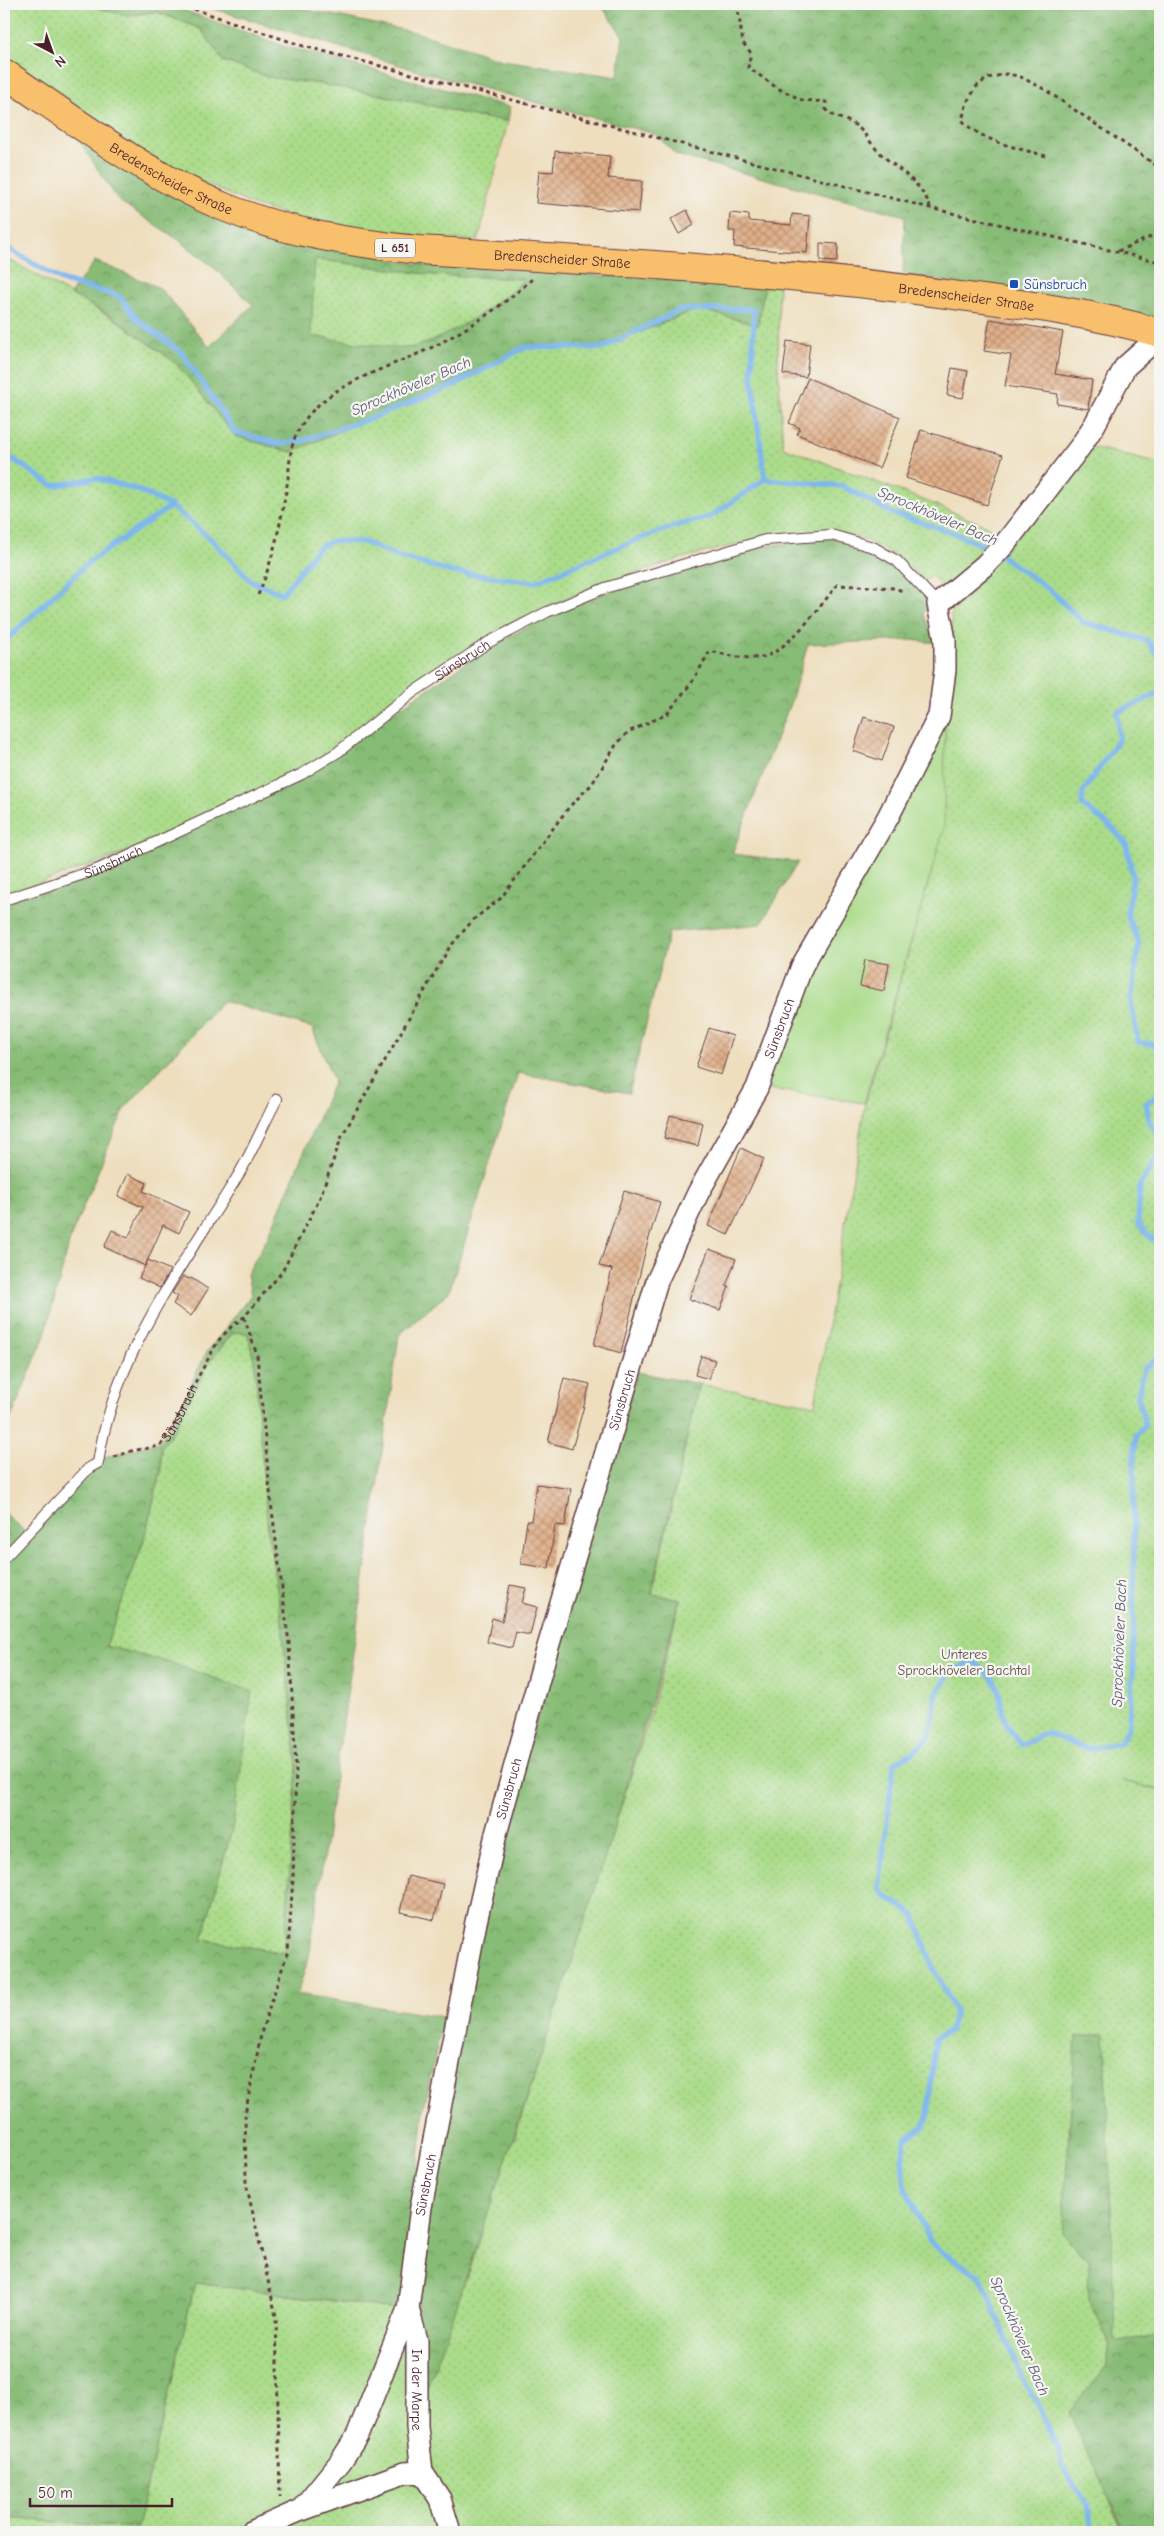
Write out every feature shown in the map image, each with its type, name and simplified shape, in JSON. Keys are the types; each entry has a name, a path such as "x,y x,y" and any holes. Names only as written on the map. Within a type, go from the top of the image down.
{"main road":[{"name":"Bredenscheider Straße","path":"4,73 164,176 222,206 302,232 357,244 829,278 1019,304 1125,323 1160,335"}],"street":[{"path":"938,603 986,565 1004,545 1080,447 1095,424 1125,367 1160,335"},
{"name":"Sünsbruch","path":"290,2518 341,2461 357,2436 408,2308 421,2207 476,1922 496,1834 545,1657 657,1281 698,1193 756,1088 802,966 888,817 939,716 945,670 945,640 938,603"},
{"name":"In der Marpe","path":"408,2308 418,2347 417,2427 422,2472 440,2499 450,2532"},
{"path":"251,2532 404,2473 422,2472"}],"lane":[{"name":"Sünsbruch","path":"4,900 99,869 302,774 338,752 412,693 489,642 547,612 605,588 765,540 831,535 873,547 897,562 938,603"},
{"path":"4,1558 89,1468 98,1463 122,1373 157,1305 240,1172 277,1099"}],"path":[{"path":"179,4 303,46 930,208 1160,262"},
{"path":"737,4 743,42 750,53 748,67 777,88 802,100 826,102 826,109 832,116 854,124 878,151 920,189 927,198 930,208"},
{"path":"1046,156 1004,144 969,129 962,120 967,102 977,86 988,78 1006,74 1019,76 1044,90 1160,168"},
{"path":"1115,251 1131,247 1160,233"},
{"path":"258,596 266,576 287,487 295,436 307,415 333,393 442,342 488,313 520,291 551,258"},
{"name":"Sünsbruch","path":"98,1463 131,1451 160,1446 173,1427 214,1347 224,1333 244,1317 282,1272 319,1200 342,1136 449,948 472,920 501,898 569,807 592,784 616,745 628,732 667,714 692,682 710,651 738,657 764,657 777,650 815,613 837,585 895,588 938,603"},
{"path":"244,1317 257,1356 289,1644 296,1766 293,1878 288,1951 262,2030 245,2114 246,2183 276,2316 290,2518"}],"green space":[{"path":"9,4 84,4 128,16 156,12 201,29 223,61 268,77 327,85 412,101 477,117 508,121 478,241 364,235 255,206 180,172 132,147 4,63 4,25"},
{"path":"84,4 166,4 287,47 510,107 508,121 477,117 413,101 327,85 268,77 223,61 201,29 156,11 128,16"},
{"path":"198,4 279,4 418,33 502,60 618,77 623,36 600,4 1160,4 1160,320 903,274 905,216 676,155 655,134 422,72"},
{"path":"65,120 183,198 394,260 427,265 765,285 758,325 698,309 605,346 532,345 443,387 291,452 235,436 176,363 113,317 70,294 95,261 160,288 209,347 253,305 212,266 179,240 119,201","holes":["315,259 434,275 524,279 502,299 469,321 451,332 418,346 406,348 370,345 311,336"]},
{"path":"4,257 113,318 176,363 235,435 291,451 443,387 533,346 605,345 699,308 757,325 765,285 779,285 778,365 783,447 921,499 1008,535 946,591 932,576 925,581 899,558 864,539 831,531 765,537 683,558 604,583 541,610 484,638 410,689 349,740 278,782 128,851 4,896"},
{"path":"314,259 434,275 524,279 487,310 451,332 418,346 406,348 382,347 310,336"},
{"name":"Unteres Sprockhöveler Bachtal","path":"1084,445 1160,464 1160,1790 1123,1781 1160,1791 1160,2507 1157,2532 1124,2532 1105,2493 1123,2532 453,2532 430,2470 425,2392 482,2234 438,2220 511,2139 514,2140 649,1719 681,1599 652,1594 699,1384 815,1405 865,1104 934,862 944,806 945,715 952,637 951,614 1021,531"},
{"path":"831,538 867,550 898,567 930,601 933,607 923,612 930,631 940,629 943,644 913,640 808,644 791,701 732,854 798,862 761,924 669,932 629,1093 518,1073 449,1292 399,1335 309,1957 297,1994 443,2017 424,2109 404,2310 195,2283 137,2528 4,2518 4,1513 27,1534 101,1458 159,1442 171,1426 205,1355 251,1295 247,1274 268,1237 334,1081 312,1028 223,1001 124,1109 71,1236 45,1335 4,1435 4,904 283,788 492,645 549,616 605,593 763,546","holes":["242,1332 248,1334 255,1365 268,1532 281,1614 297,1766 284,1953 202,1939 233,1825 252,1691 171,1663 106,1646 143,1543 161,1471 161,1448 175,1428 210,1361 233,1333"]},
{"path":"945,715 944,828 864,1103 763,1088 834,920"},
{"path":"242,1332 248,1334 255,1365 268,1532 281,1614 297,1766 285,1953 202,1939 233,1825 106,1646 143,1543 161,1471 161,1448 175,1428 210,1361 233,1333"},
{"path":"637,1372 699,1384 651,1594 680,1599 625,1792 595,1889 501,2175 436,2366 424,2392 416,2321 428,2159 476,1929"},
{"path":"1105,2034 1115,2341 1160,2336 1160,2476 1152,2532 1125,2532 1069,2412 1106,2367 1110,2344 1088,2299 1089,2261 1062,2233 1076,2037"},
{"path":"195,2283 404,2310 346,2446 299,2506 238,2532 4,2532 4,2518 137,2528"},
{"path":"408,2326 414,2463 324,2495"},
{"path":"404,2478 426,2483 447,2532 290,2532 291,2520"}],"building":[{"path":"555,151 610,156 608,178 642,181 639,212 536,203 539,171 553,172"},
{"path":"687,210 694,225 679,234 671,219"},
{"path":"730,213 749,215 749,221 791,225 792,214 810,216 807,253 734,247 735,231 729,231"},
{"path":"820,243 838,244 837,262 820,261"},
{"path":"990,319 1063,332 1055,374 1092,380 1088,409 1057,404 1058,394 1005,386 1011,355 984,351"},
{"path":"787,341 810,344 806,377 783,374"},
{"path":"952,368 968,371 963,398 947,395"},
{"path":"808,378 900,417 879,468 797,434 800,428 789,423"},
{"path":"921,430 1003,455 987,505 906,478"},
{"path":"864,717 894,727 882,761 853,751"},
{"path":"865,960 889,964 884,991 860,986"},
{"path":"709,1028 733,1036 721,1075 696,1067"},
{"path":"670,1115 703,1123 698,1146 664,1138"},
{"path":"741,1148 764,1159 728,1235 708,1226"},
{"path":"128,1174 147,1183 143,1191 189,1212 179,1233 163,1225 145,1266 104,1247 112,1230 128,1238 143,1207 118,1196"},
{"path":"624,1191 660,1202 646,1248 621,1353 594,1345 612,1269 599,1266"},
{"path":"709,1249 736,1259 726,1286 729,1287 720,1310 689,1299"},
{"path":"148,1260 170,1270 160,1288 139,1278"},
{"path":"183,1276 191,1278 208,1289 191,1316 173,1304 178,1296 172,1293"},
{"path":"701,1356 715,1360 709,1379 695,1375"},
{"path":"564,1378 590,1384 572,1449 548,1442"},
{"path":"537,1484 571,1489 565,1526 555,1525 549,1568 521,1564 527,1521 531,1521"},
{"path":"510,1585 526,1588 522,1603 537,1607 530,1635 516,1632 512,1648 487,1642 492,1618 502,1621"},
{"path":"408,1876 443,1884 434,1920 400,1912"}],"waterway":[{"name":"Sprockhöveler Bach","path":"4,246 63,281 119,296 138,320 182,353 235,432 278,444 305,440 369,419 452,386 525,347 602,348 680,310 754,309 752,379 765,479"},
{"name":"Sprockhöveler Bach","path":"4,453 53,486 96,478 138,490 171,506 212,540 250,580 282,594 318,548 332,541 364,542 396,556 452,572 535,582 634,541 678,525 710,517 765,479 842,486 892,513 951,532 993,550"},
{"path":"4,642 89,562 171,506"},
{"name":"Sprockhöveler Bach","path":"1000,555 1050,590 1083,622 1148,641 1160,658"},
{"name":"Sprockhöveler Bach","path":"1160,693 1117,712 1119,739 1083,792 1082,805 1110,826 1126,843 1133,877 1127,915 1139,943 1131,1001 1138,1042 1160,1045"},
{"name":"Sprockhöveler Bach","path":"1160,1094 1146,1104 1150,1122 1160,1138"},
{"name":"Sprockhöveler Bach","path":"1160,1153 1140,1185 1138,1223 1151,1239 1160,1237"},
{"name":"Sprockhöveler Bach","path":"1092,2532 1088,2504 1062,2467 1057,2444 1036,2401 1025,2385 981,2277 942,2252 929,2239 905,2188 902,2161 906,2139 923,2127 928,2117 935,2039 951,2030 955,2011 932,1965 914,1915 887,1897 879,1888 894,1763 913,1753 930,1735 936,1695 949,1674 972,1661 990,1675 998,1688 1007,1726 1022,1745 1046,1733 1087,1749 1121,1743 1128,1728 1133,1674 1134,1456 1136,1435 1145,1425 1138,1396 1144,1369 1160,1356"}],"place":[{"name":"Sünsbruch","path":"1014,284"}]}
